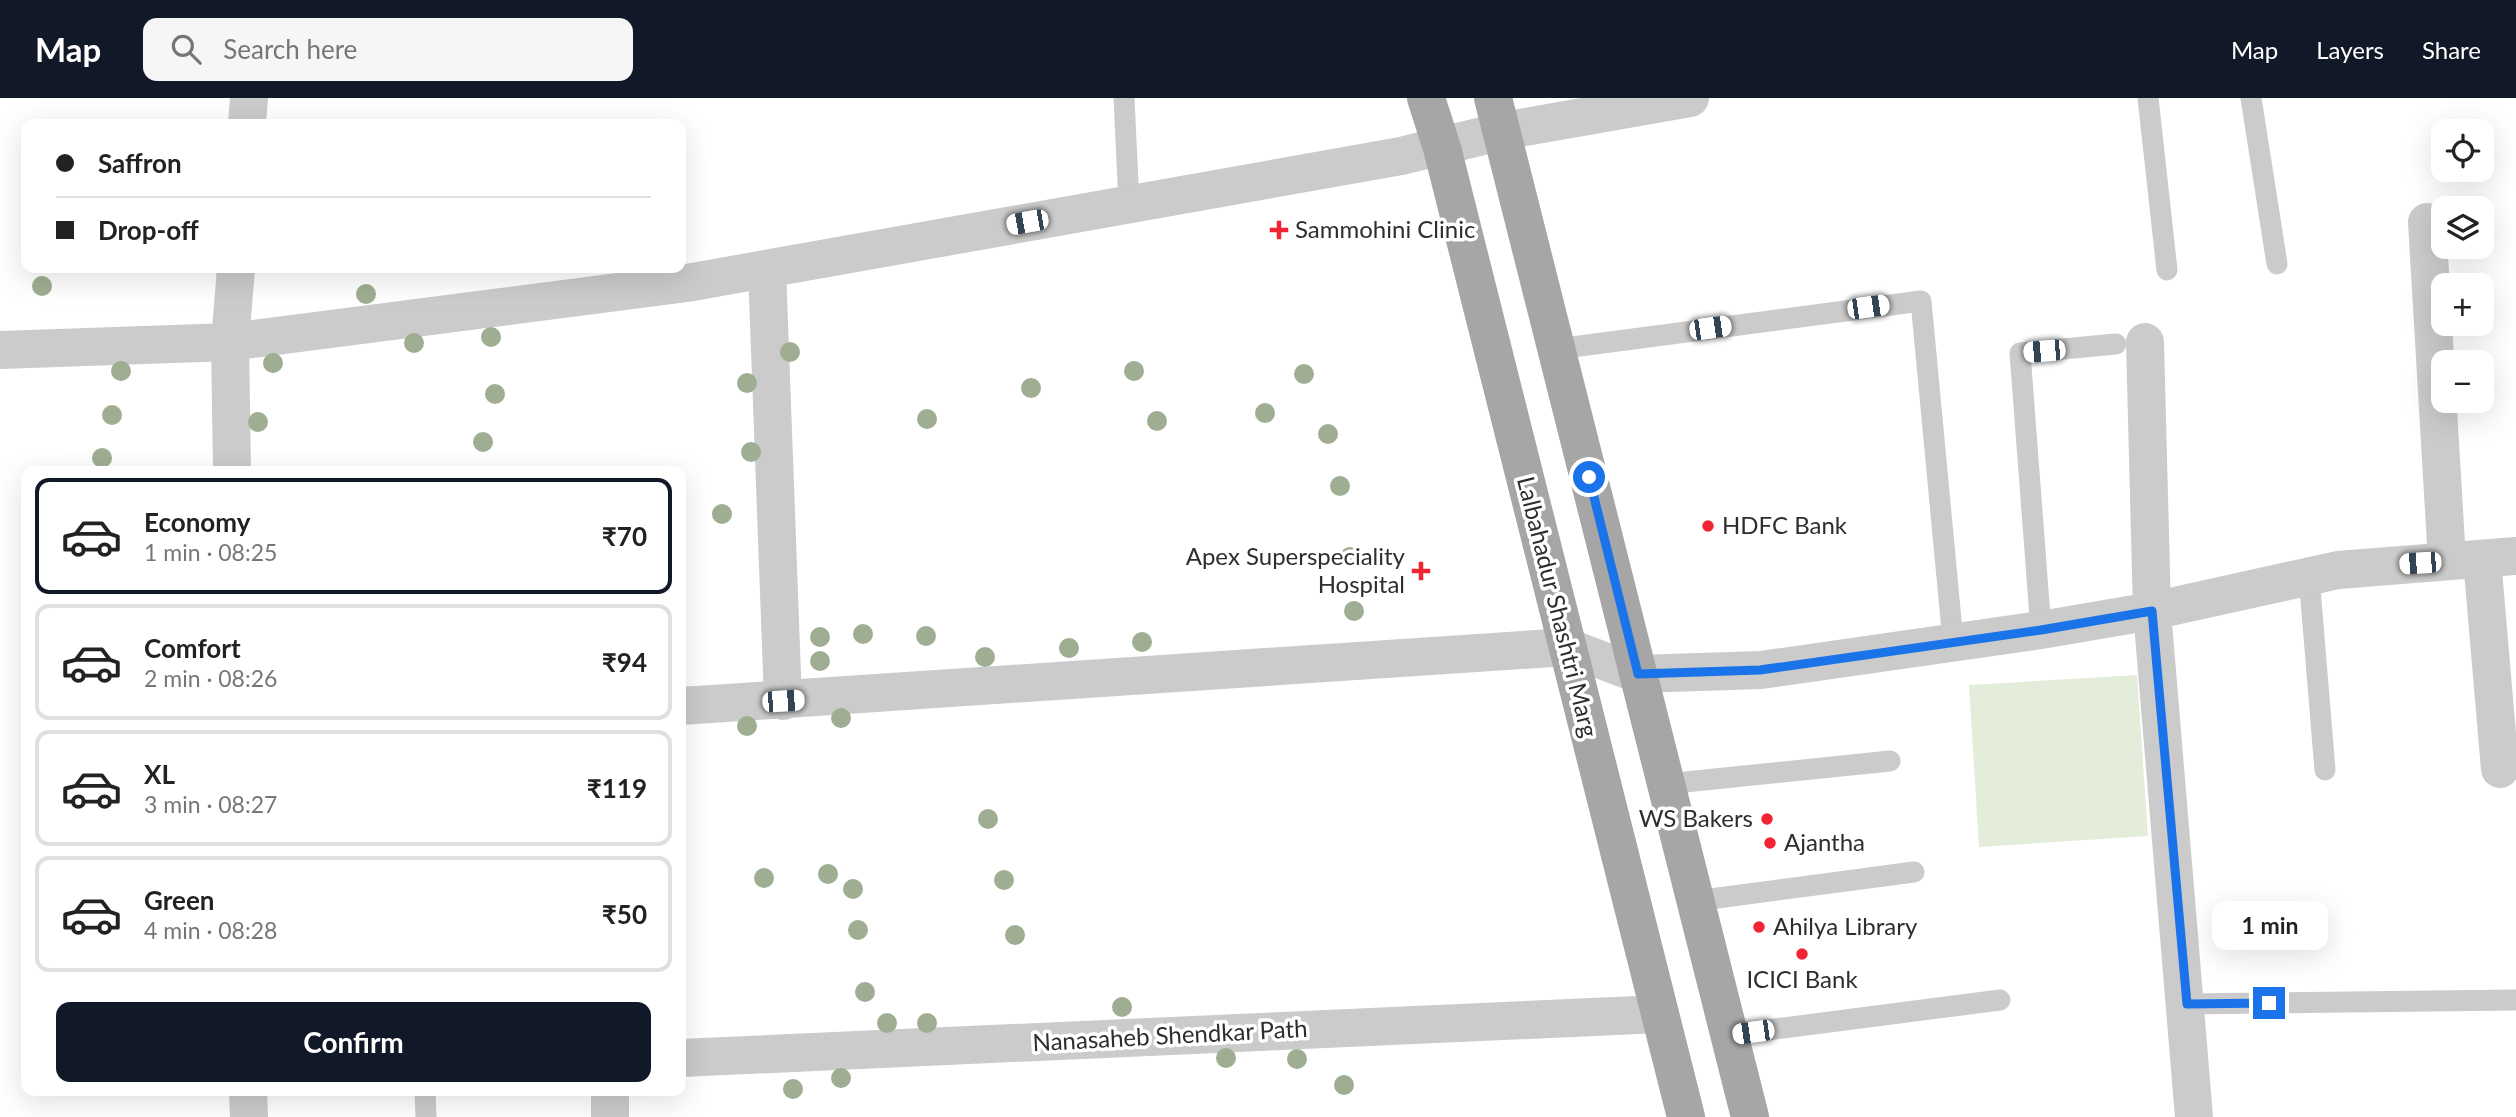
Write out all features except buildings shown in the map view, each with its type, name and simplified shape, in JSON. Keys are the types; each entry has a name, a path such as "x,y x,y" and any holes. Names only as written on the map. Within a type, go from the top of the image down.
{"main road":[{"name":"Lalbahadur Shashtri Marg","path":"1426,98 1442,148 1686,1117"},
{"path":"1498,114 1750,1117"}],"street":[{"path":"247,119 249,98"},
{"path":"0,350 230,342 687,283 1442,148 1498,114 1690,98"},
{"path":"2427,222 2482,559 2500,769"},
{"path":"767,269 783,701"},
{"path":"233,466 230,342 236,273"},
{"path":"2131,343 2187,1004 2194,1117"},
{"path":"686,706 1567,646 1638,674 1760,670 2041,630 2152,611 2337,570 2482,559"},
{"name":"Nanasaheb Shendkar Path","path":"686,1058 1660,1014"},
{"path":"248,1096 249,1117"},
{"path":"610,1096 610,1117"}],"lane":[{"path":"1124,98 1129,204"},
{"path":"2148,98 2167,270"},
{"path":"2251,98 2277,264"},
{"path":"1557,349 1921,300 1953,641"},
{"path":"2041,630 2020,353 2131,343"},
{"path":"2309,576 2325,770"},
{"path":"1666,784 1891,761"},
{"path":"1695,901 1914,872"},
{"path":"1729,1035 2000,1000"},
{"path":"2187,1004 2516,1000"},
{"path":"425,1096 426,1117"}],"green space":[{"path":"2137,675 2148,836 1979,847 1969,685"}],"place":[{"name":"Sammohini Clinic","path":"1279,230"},
{"name":"HDFC Bank","path":"1708,526"},
{"name":"Apex Superspeciality Hospital","path":"1421,571"},
{"name":"WS Bakers","path":"1767,819"},
{"name":"Ajantha","path":"1770,843"},
{"name":"Ahilya Library","path":"1759,927"},
{"name":"ICICI Bank","path":"1802,954"}],"route":[{"path":"1589,477 1638,674 1760,670 2041,630 2152,611 2187,1004 2269,1003"}]}
